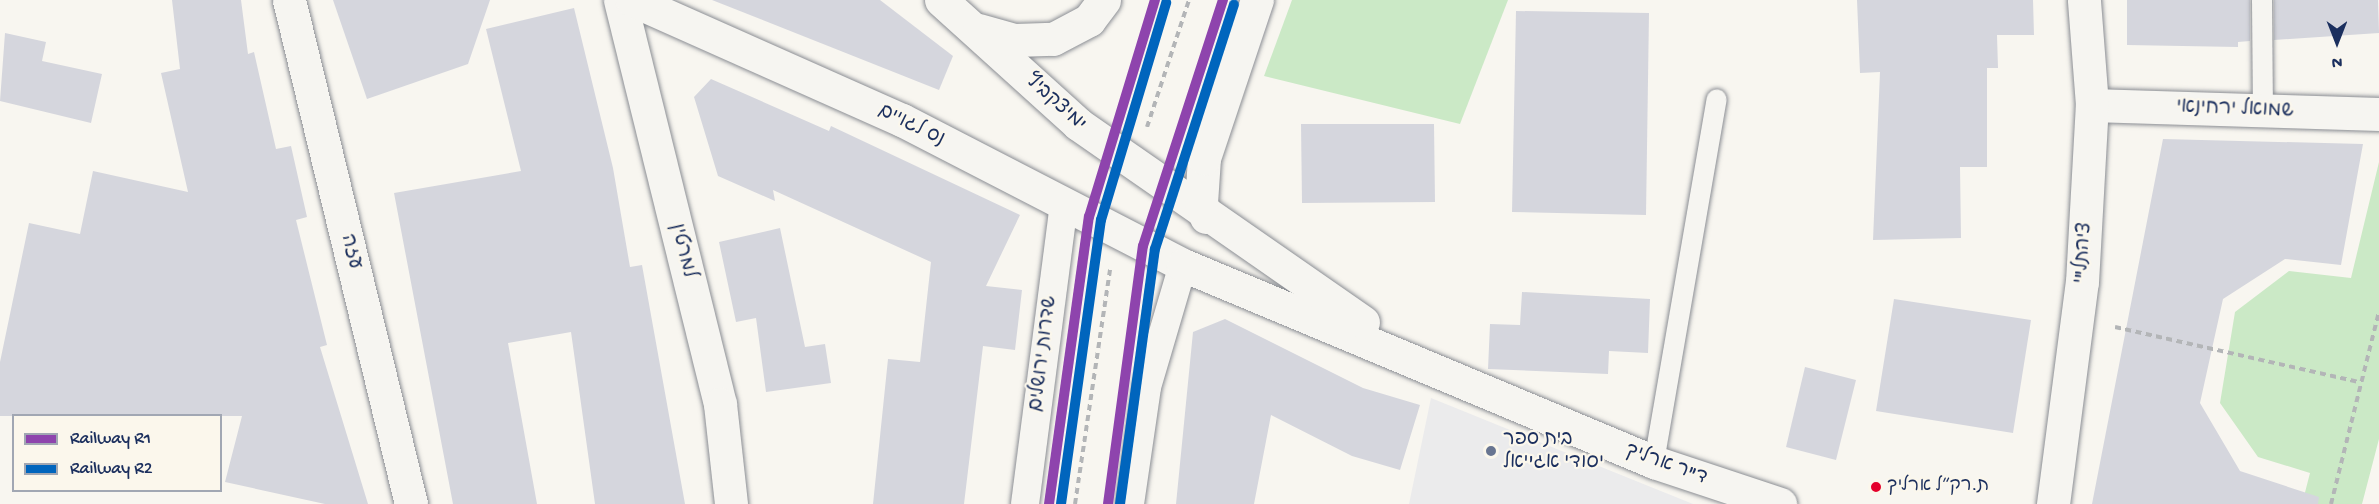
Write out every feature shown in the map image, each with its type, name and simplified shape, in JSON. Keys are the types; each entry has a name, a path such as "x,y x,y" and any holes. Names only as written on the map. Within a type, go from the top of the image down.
{"street":[{"name":"עזה","path":"289,0 411,504"},
{"name":"למרטין","path":"620,0 720,404 731,504"},
{"name":"נס לגויים","path":"632,0 902,120 1183,265"},
{"name":"מיצקביץ'","path":"941,0 1078,124 1206,217"},
{"path":"973,28 1015,40 1053,39 1089,20 1104,0"},
{"path":"1206,217 1201,203 1204,158 1257,0"},
{"name":"ציהתל\"י","path":"2053,504 2082,282 2092,105 2085,0"},
{"name":"שמואל ירחינאי","path":"2092,105 2379,114"},
{"name":"שדרות ירושלים","path":"1026,504 1064,204"},
{"name":"ד\"ר ארליך","path":"1206,217 1421,361"},
{"path":"1130,504 1147,387 1183,265"},
{"name":"ד\"ר ארליך","path":"1183,265 1421,361 1654,462 1780,504"}],"lane":[{"path":"2262,0 2263,110"},
{"path":"1654,462 1717,99"}],"path":[{"path":"1134,166 1189,0"},
{"path":"1076,504 1117,232"},
{"path":"2331,504 2379,311"},
{"path":"2126,329 2360,382"}],"shaded area":[{"name":"בית ספר יסודי אג'יאל","path":"1431,398 1693,504 1409,504"}],"green space":[{"path":"1292,0 1508,0 1460,124 1264,76"},
{"path":"2379,162 2379,439 2362,504 2302,504 2310,473 2258,457 2220,403 2235,312 2289,271 2351,278"}],"building":[{"path":"172,0 241,0 248,54 254,52 276,149 291,146 307,217 296,220 327,345 320,347 368,504 325,504 225,482 242,416 222,416 222,414 12,414 12,416 0,416 0,362 29,223 80,234 93,171 188,192 161,73 180,69"},
{"path":"333,0 490,0 468,64 367,99"},
{"path":"712,0 880,0 953,56 939,90"},
{"path":"1857,0 2033,0 2034,35 1997,35 1998,68 1987,68 1987,167 1960,167 1961,238 1873,240 1880,72 1860,73"},
{"path":"2127,0 2250,0 2250,41 2238,42 2238,47 2127,45"},
{"path":"2274,0 2378,0 2379,33 2274,40"},
{"path":"574,8 613,168 630,267 642,265 685,504 595,504 571,332 508,343 537,504 453,504 394,193 521,171 486,29"},
{"path":"1516,11 1649,13 1646,215 1512,212"},
{"path":"5,33 46,42 42,61 102,74 91,123 0,101"},
{"path":"711,79 829,131 831,126 1020,215 986,286 1022,290 1015,350 983,346 964,504 873,504 888,359 920,362 931,262 773,190 775,201 718,176 694,97"},
{"path":"1301,124 1434,124 1435,202 1302,203"},
{"path":"2163,139 2363,144 2341,265 2285,259 2223,299 2200,403 2240,471 2319,497 2318,504 2092,504"},
{"path":"780,228 805,347 825,344 831,383 766,392 756,318 736,322 719,242"},
{"path":"1522,292 1650,299 1648,353 1609,351 1608,374 1488,369 1490,324 1520,325"},
{"path":"1894,299 2031,320 2013,433 1876,411"},
{"path":"1225,319 1363,388 1420,405 1400,470 1352,456 1271,415 1254,504 1176,504 1193,332"},
{"path":"1805,367 1856,380 1836,460 1786,447"}],"rail line":[{"name":"R1","path":"1049,504 1089,217 1155,0"},
{"name":"R1","path":"1108,504 1143,246 1223,0"},
{"name":"R2","path":"1061,504 1101,220 1166,3"},
{"name":"R2","path":"1120,504 1155,249 1234,4"}],"place":[{"name":"בית ספר יסודי אג'יאל","path":"1491,451"},
{"name":"ת.רק״ל ארליך","path":"1876,487"}]}
